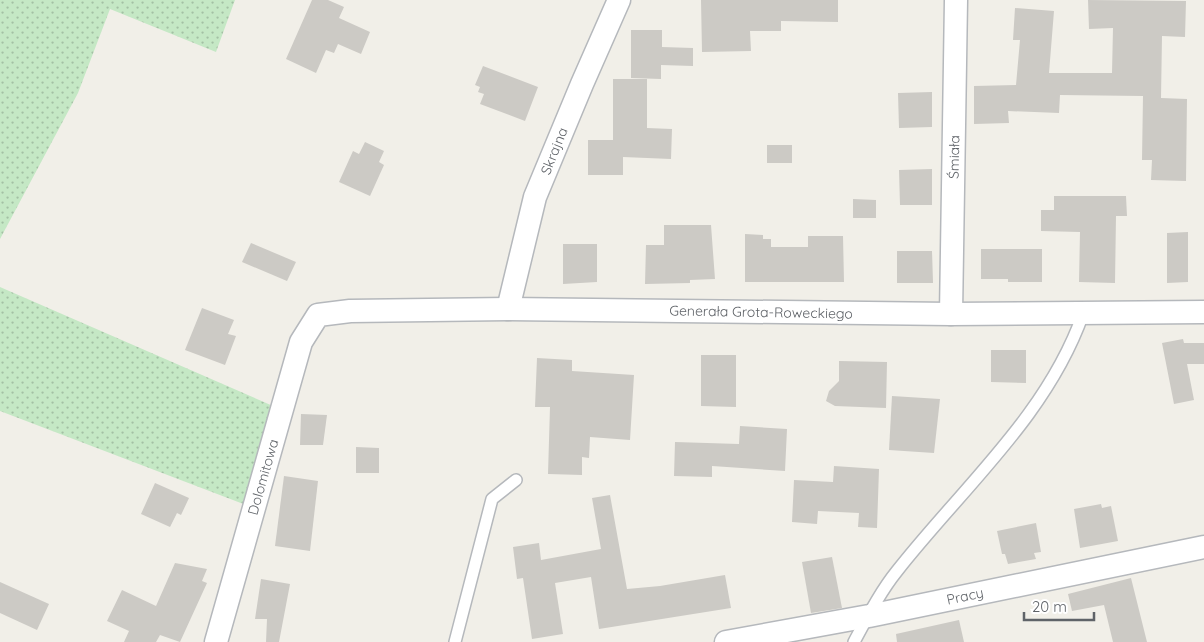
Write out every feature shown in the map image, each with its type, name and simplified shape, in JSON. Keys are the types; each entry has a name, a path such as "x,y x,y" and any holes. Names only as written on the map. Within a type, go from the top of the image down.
{"street":[{"name":"Skrajna","path":"508,309 535,197 619,0"},
{"name":"Śmiała","path":"951,314 956,0"},
{"name":"Generała Grota-Roweckiego","path":"318,315 350,311 508,309 951,314 1204,312"},
{"name":"Dolomitowa","path":"216,642 301,342 318,315"},
{"name":"Pracy","path":"726,642 869,616 1204,547"}],"lane":[{"path":"854,642 896,572 991,463 1022,422 1074,340 1083,314"},
{"path":"455,642 492,499 516,480"}],"green space":[{"path":"0,0 235,0 216,52 110,9 78,93 0,239"},
{"path":"0,287 273,406 246,505 0,411"}],"building":[{"path":"312,0 328,0 344,7 339,18 370,32 361,54 338,44 334,53 326,50 316,73 286,59"},
{"path":"701,0 838,0 838,22 781,21 781,31 750,31 751,51 702,52"},
{"path":"1088,0 1186,1 1185,37 1162,36 1161,98 1187,99 1186,181 1151,180 1152,160 1142,160 1143,96 1060,95 1059,113 1008,111 1009,123 974,124 974,86 1016,85 1020,40 1013,40 1015,8 1054,11 1049,73 1112,73 1113,28 1089,29"},
{"path":"631,30 662,30 662,47 693,48 693,66 661,65 661,79 631,78"},
{"path":"483,66 538,87 525,121 480,104 484,94 478,92 480,87 475,85"},
{"path":"613,79 647,79 647,128 672,129 671,159 623,157 623,175 588,175 588,140 613,140"},
{"path":"932,92 932,127 899,128 898,93"},
{"path":"365,142 384,151 379,162 384,165 370,196 339,182 353,151 359,154"},
{"path":"767,145 792,145 792,163 767,163"},
{"path":"932,169 932,205 900,205 899,170"},
{"path":"1054,196 1126,196 1127,216 1116,216 1115,283 1079,282 1080,232 1041,231 1041,210 1054,210"},
{"path":"853,199 876,200 876,218 853,218"},
{"path":"664,225 711,225 715,279 690,280 690,283 645,284 646,245 664,245"},
{"path":"1188,232 1188,282 1167,283 1167,233"},
{"path":"745,234 763,235 763,239 771,239 771,247 808,247 808,236 843,236 844,282 745,282"},
{"path":"251,243 296,262 287,281 242,262"},
{"path":"563,244 597,244 597,282 563,284"},
{"path":"981,249 1042,249 1042,282 1008,282 1008,279 981,279"},
{"path":"897,251 932,251 933,283 897,283"},
{"path":"202,308 234,320 228,334 236,336 225,365 185,350"},
{"path":"1183,339 1184,343 1204,343 1204,364 1187,364 1194,400 1174,404 1162,343"},
{"path":"991,350 1026,350 1026,383 991,382"},
{"path":"701,355 736,355 736,407 701,406"},
{"path":"537,358 572,360 572,371 634,375 630,440 590,437 589,458 582,457 582,475 548,474 550,407 535,407"},
{"path":"839,361 887,362 886,408 835,406 826,401 829,391 839,381"},
{"path":"892,396 940,399 934,453 889,450"},
{"path":"301,414 327,415 323,445 300,445"},
{"path":"740,426 787,429 785,471 712,466 712,477 674,476 675,442 739,444"},
{"path":"356,447 379,448 379,473 356,473"},
{"path":"834,466 879,469 877,528 858,527 859,513 818,511 817,524 792,522 794,480 833,482"},
{"path":"284,476 318,481 310,551 275,546"},
{"path":"155,483 189,498 181,515 177,513 170,527 141,514"},
{"path":"610,495 627,589 660,586 725,575 731,608 599,629 591,577 555,583 563,634 532,639 523,578 517,579 513,547 539,543 541,560 601,549 592,498"},
{"path":"1101,504 1102,508 1111,506 1118,541 1080,548 1074,509"},
{"path":"1036,523 1041,552 1034,553 1036,559 1008,564 1005,554 1002,554 997,531"},
{"path":"832,557 842,608 811,613 802,562"},
{"path":"175,563 207,569 202,581 207,583 180,642 160,635 156,642 124,642 129,631 107,621 122,590 156,606"},
{"path":"1131,578 1147,642 1113,642 1104,605 1072,611 1068,594"},
{"path":"261,579 290,584 279,642 266,642 267,619 255,619"},
{"path":"0,582 49,604 37,630 0,613"},
{"path":"959,620 964,642 897,642 896,634"}]}
